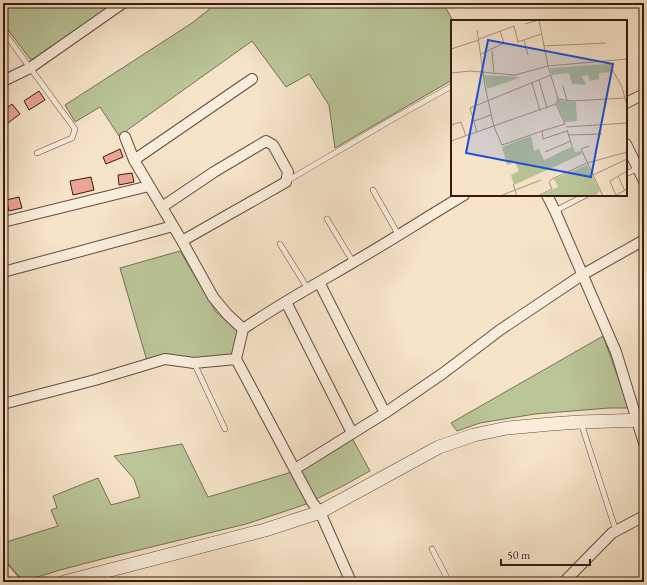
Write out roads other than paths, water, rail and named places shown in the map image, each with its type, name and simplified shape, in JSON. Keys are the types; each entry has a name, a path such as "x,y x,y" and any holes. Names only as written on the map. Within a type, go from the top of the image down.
{"street":[{"path":"3,81 30,68 123,3"},
{"path":"134,160 252,80"},
{"path":"627,102 644,94"},
{"path":"125,137 134,160 162,206 213,297 227,314 243,329"},
{"path":"162,206 214,172 266,141 273,145 288,172 286,182 182,241"},
{"path":"627,146 644,180"},
{"path":"3,222 149,186"},
{"path":"351,582 320,512 312,502 236,359 243,329 462,196"},
{"path":"548,196 616,352 641,420 644,443"},
{"path":"3,272 173,226"},
{"path":"295,469 385,413 442,374 500,330 582,275 644,240"},
{"path":"319,282 385,413"},
{"path":"286,302 352,433"},
{"path":"3,404 95,380 165,359 194,363 236,359"},
{"path":"64,582 265,530 320,512 439,448 474,435 507,428 580,422 641,420"},
{"path":"564,582 612,533 644,516"},
{"path":"3,567 16,582"}],"lane":[{"path":"3,31 75,129 72,138 37,153"},
{"path":"286,182 451,87"},
{"path":"627,174 638,168"},
{"path":"373,190 398,234"},
{"path":"555,211 584,196"},
{"path":"327,219 353,262"},
{"path":"280,244 308,289"},
{"path":"194,363 225,429"},
{"path":"580,422 616,531"},
{"path":"432,549 449,582"}]}
